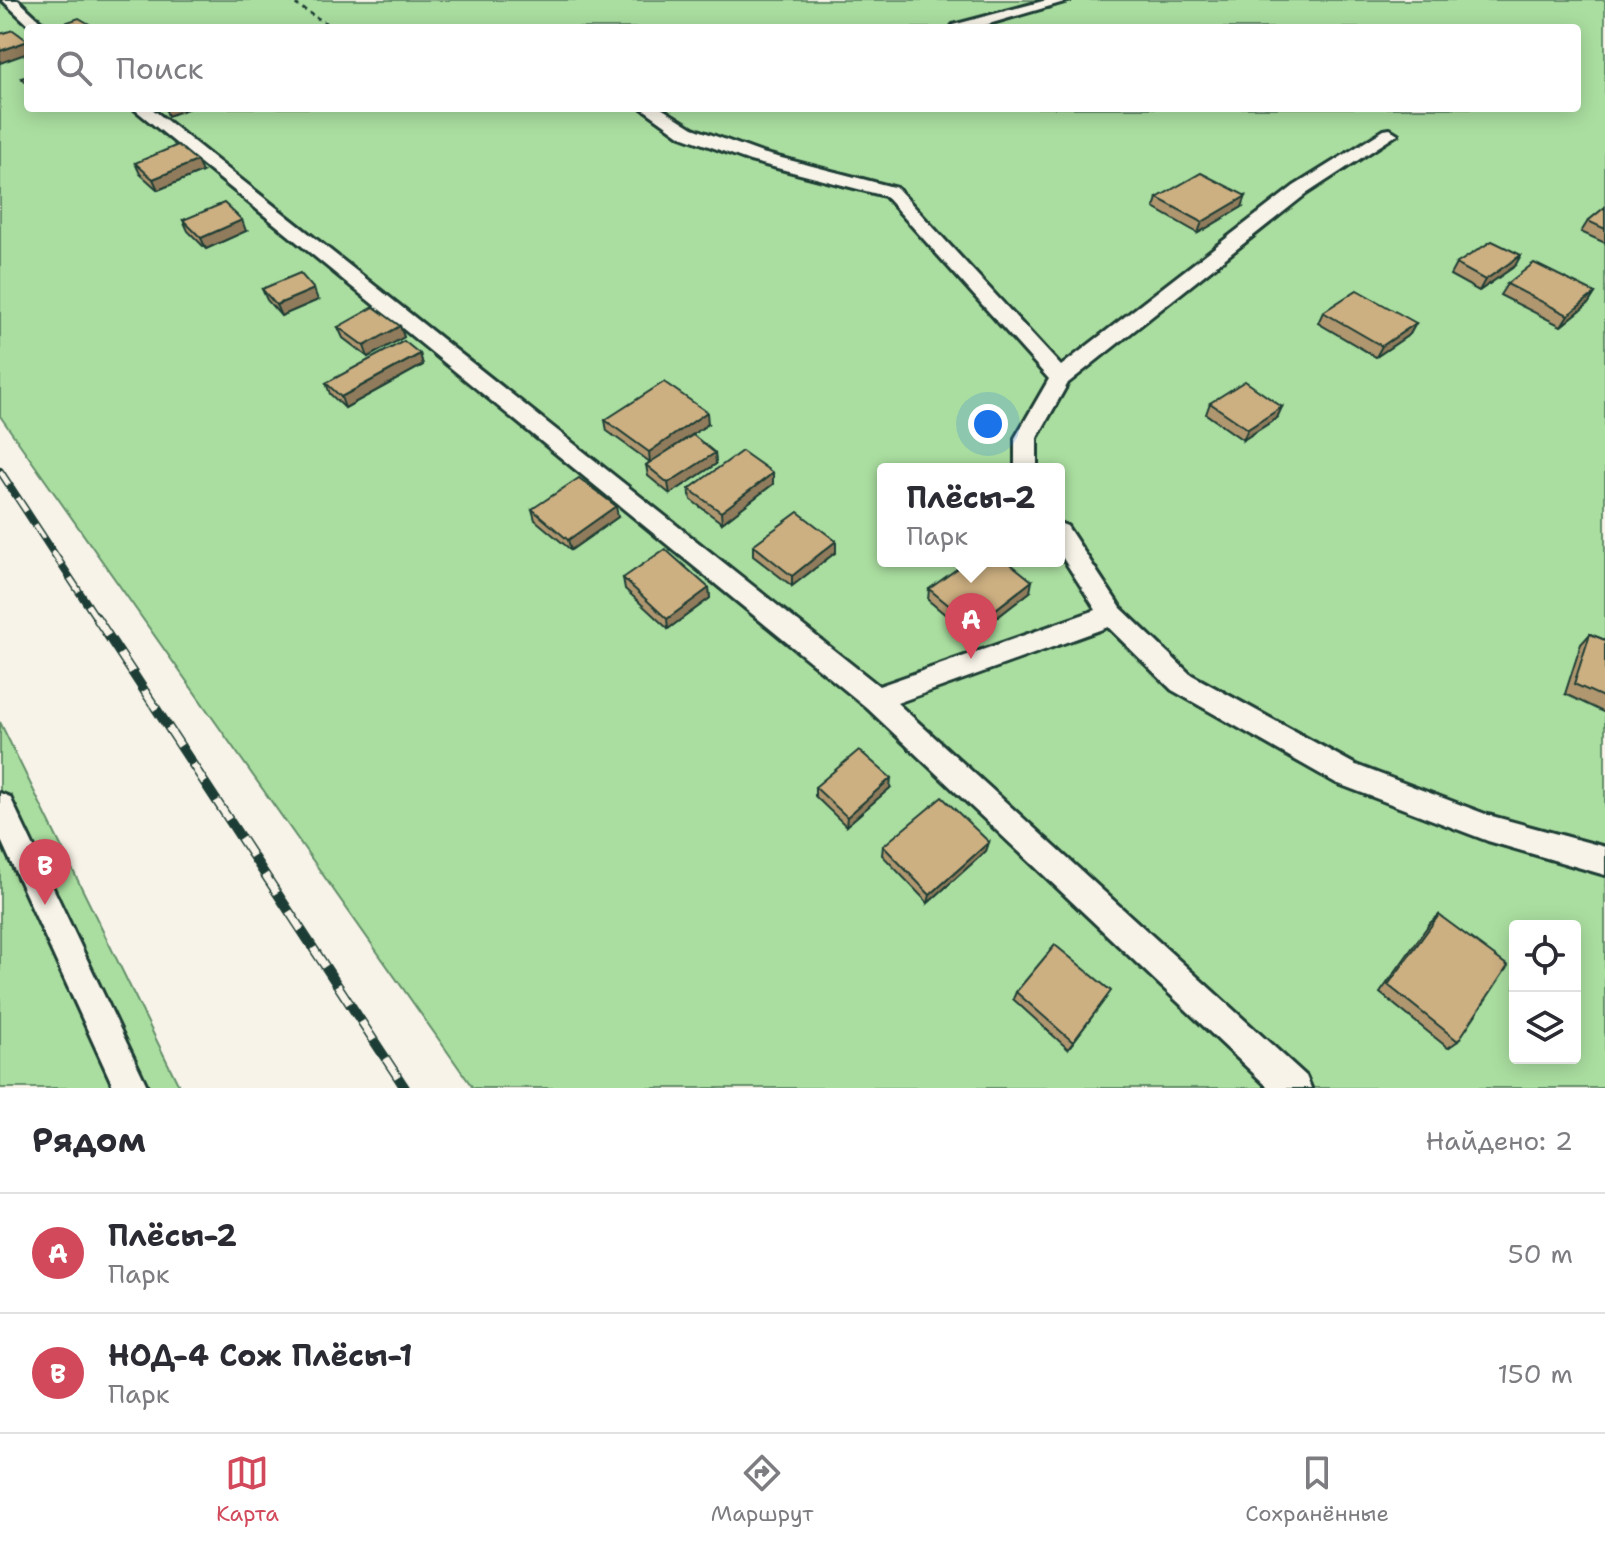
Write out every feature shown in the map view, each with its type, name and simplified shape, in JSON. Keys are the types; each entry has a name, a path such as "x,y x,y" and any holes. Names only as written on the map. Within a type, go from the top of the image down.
{"lane":[{"path":"9,0 36,24"},
{"path":"973,24 1064,0"},
{"path":"146,112 875,699 1294,1088"},
{"path":"661,112 687,132 756,157 891,192 1060,378"},
{"path":"1026,463 1026,438 1060,378 1300,190 1390,134"},
{"path":"1065,541 1112,615 1181,682 1346,774 1488,828 1605,861"},
{"path":"875,699 1112,615"},
{"path":"0,806 131,1088"}],"path":[{"path":"289,0 327,24"}],"green space":[{"path":"0,0 1605,0 1605,1088 473,1088 0,416"},
{"path":"0,722 180,1088 0,1088"}],"building":[{"path":"79,18 89,24 62,24"},
{"path":"13,30 24,38 24,42 0,51 0,34"},
{"path":"178,145 197,161 153,179 135,163"},
{"path":"1201,173 1246,196 1202,222 1157,198"},
{"path":"224,203 242,220 201,238 183,220"},
{"path":"1605,207 1605,229 1588,221"},
{"path":"1492,241 1521,255 1485,280 1456,264"},
{"path":"1534,263 1595,293 1568,315 1507,284"},
{"path":"300,273 314,289 276,305 262,289"},
{"path":"1357,290 1416,323 1382,346 1323,312"},
{"path":"374,307 400,326 364,346 338,327"},
{"path":"404,341 420,354 341,397 326,383"},
{"path":"1245,381 1282,407 1248,429 1210,403"},
{"path":"664,382 707,412 649,452 605,420"},
{"path":"693,435 715,453 668,483 646,465"},
{"path":"742,451 773,473 721,512 689,489"},
{"path":"579,478 616,506 568,540 532,509"},
{"path":"798,512 836,541 792,576 753,545"},
{"path":"665,549 709,588 667,619 623,578"},
{"path":"960,567 1014,567 1032,581 974,626 929,589"},
{"path":"1590,634 1605,640 1605,698 1574,684"},
{"path":"859,750 891,778 847,817 815,787"},
{"path":"942,797 989,842 930,895 883,846"},
{"path":"1439,915 1508,966 1458,1041 1388,985"},
{"path":"1055,945 1111,991 1073,1042 1016,992"}],"railway":[{"path":"0,471 97,619"},
{"path":"96,617 405,1088"}],"place":[{"name":"Плёсы-2","path":"971,659"},
{"name":"НОД-4 Сож Плёсы-1","path":"45,905"}]}
